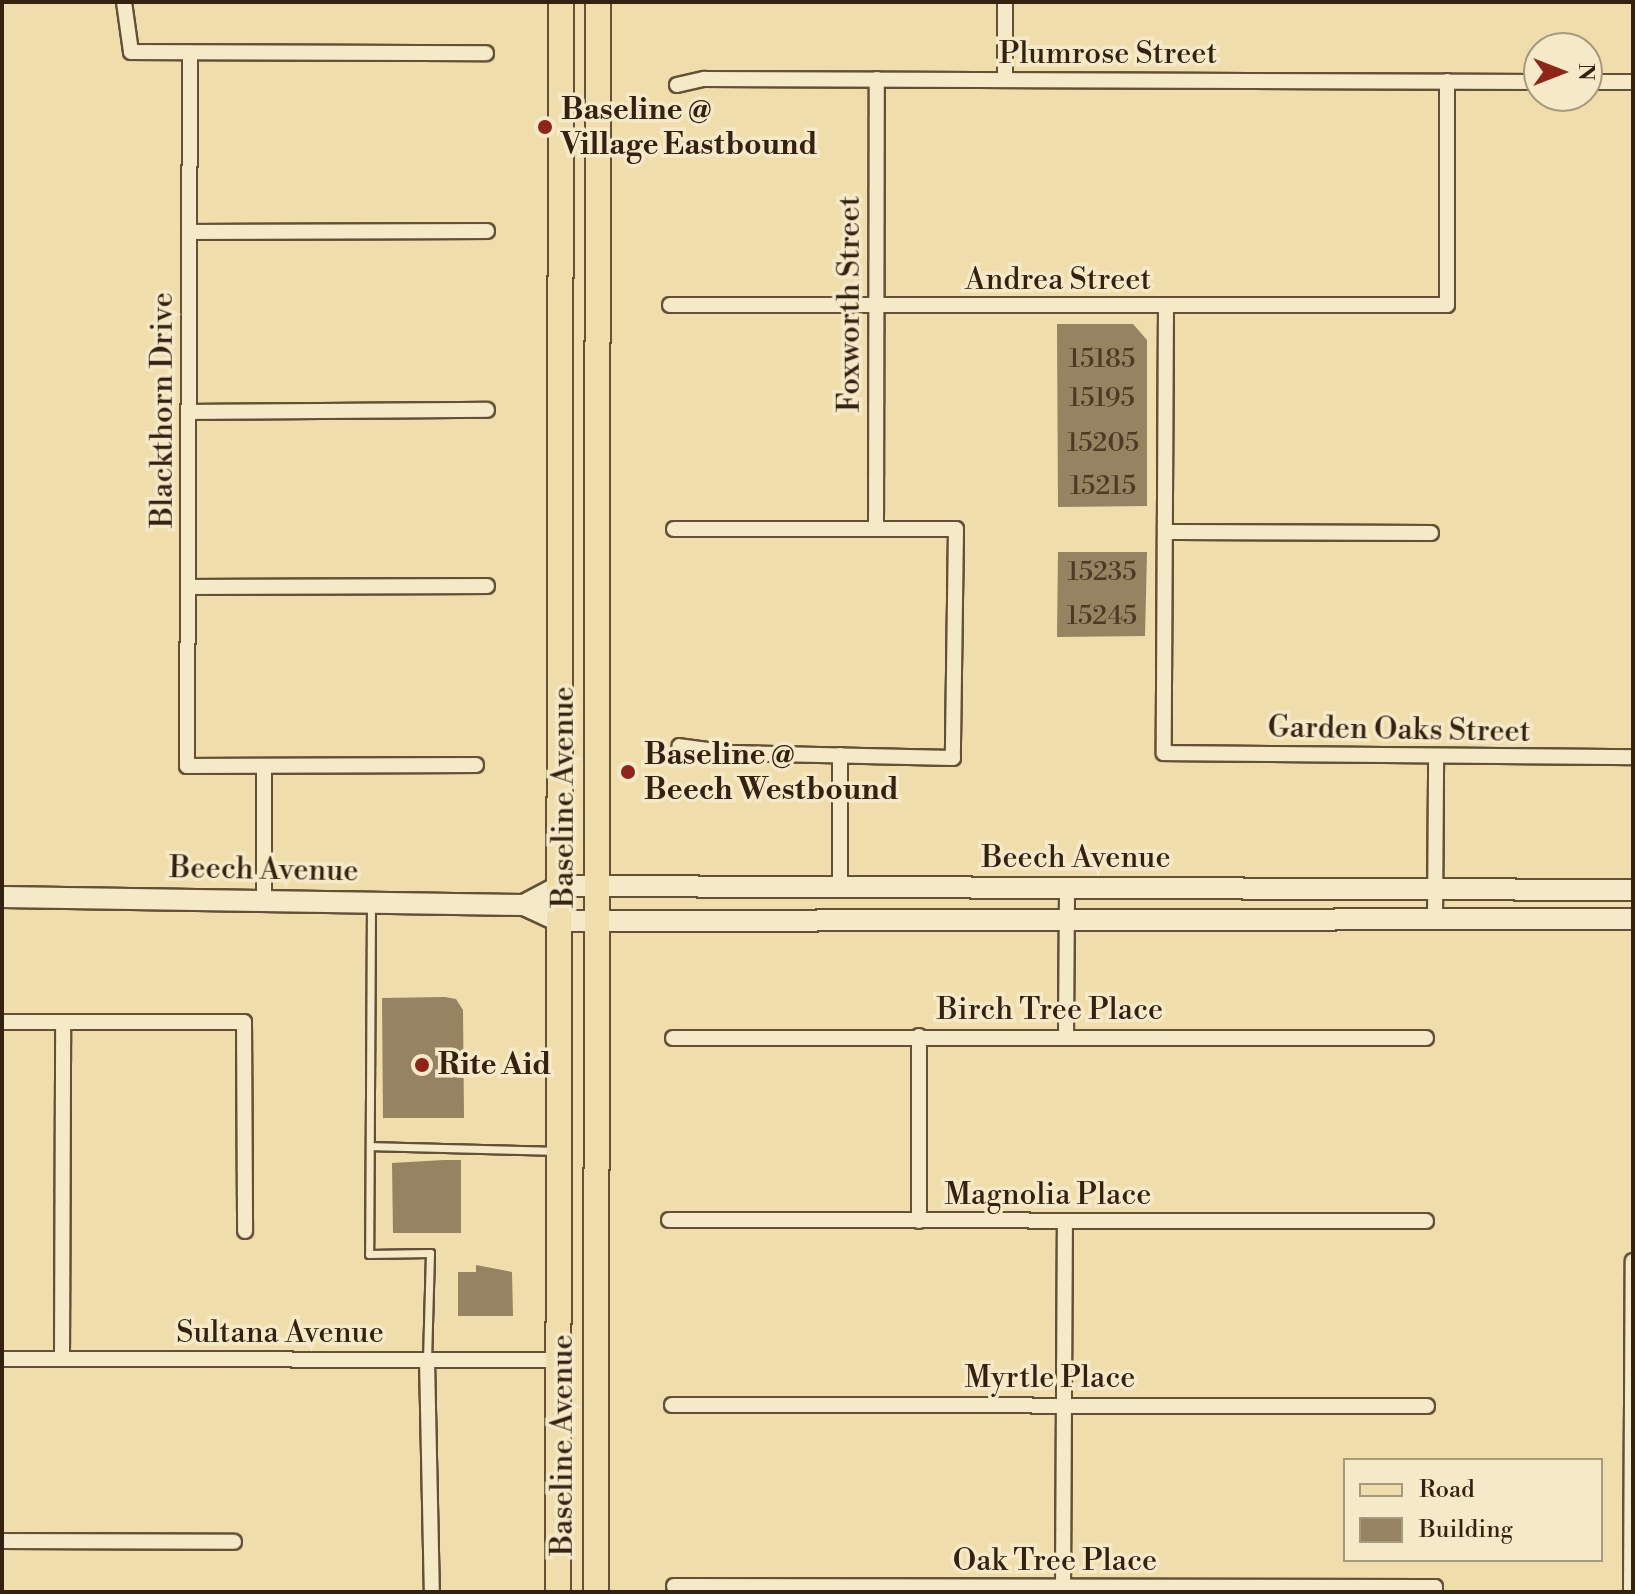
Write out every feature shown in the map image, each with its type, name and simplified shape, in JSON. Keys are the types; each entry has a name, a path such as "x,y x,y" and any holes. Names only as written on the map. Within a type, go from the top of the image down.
{"main road":[{"name":"Baseline Avenue","path":"558,1592 561,2"},
{"name":"Baseline Avenue","path":"596,1592 598,2"},
{"name":"Beech Avenue","path":"524,905 559,886 1633,890"},
{"name":"Beech Avenue","path":"2,897 524,905 559,921 1633,919"}],"street":[{"path":"124,2 131,52 486,53"},
{"path":"1005,2 1005,80"},
{"name":"Blackthorn Drive","path":"190,53 187,766 264,766"},
{"name":"Plumrose Street","path":"677,85 704,79 1523,82"},
{"name":"Foxworth Street","path":"876,529 877,79"},
{"name":"Andrea Street","path":"670,305 1447,305 1447,81"},
{"path":"1603,82 1633,82"},
{"path":"189,232 487,231"},
{"path":"1166,306 1165,532 1431,533"},
{"path":"189,412 487,410"},
{"path":"674,529 956,529 953,758 679,746"},
{"name":"Garden Oaks Street","path":"1165,532 1164,753 1633,757"},
{"path":"188,587 487,586"},
{"path":"840,755 840,888"},
{"path":"1435,919 1436,757"},
{"path":"264,899 264,766 476,765"},
{"path":"1066,1036 1067,888"},
{"path":"2,1022 244,1022 245,1231"},
{"path":"62,1359 63,1023"},
{"path":"919,1036 919,1221"},
{"name":"Birch Tree Place","path":"673,1038 1426,1038"},
{"name":"Magnolia Place","path":"669,1220 1426,1221"},
{"path":"1063,1588 1065,1222"},
{"path":"1631,1592 1633,1261"},
{"name":"Sultana Avenue","path":"2,1359 557,1360"},
{"path":"427,1360 432,1592"},
{"name":"Myrtle Place","path":"672,1405 1427,1406"},
{"path":"2,1541 234,1542"},
{"name":"Oak Tree Place","path":"674,1586 1435,1589"}],"lane":[{"path":"371,902 369,1254 430,1253 427,1360"},
{"path":"370,1146 559,1151"}],"building":[{"path":"1057,324 1133,324 1147,340 1147,506 1058,507"},
{"path":"1058,552 1147,552 1145,636 1057,637"},
{"path":"382,998 456,999 463,1010 464,1118 383,1118"},
{"path":"461,1160 461,1233 393,1233 392,1163"},
{"path":"476,1265 512,1272 513,1316 458,1316 458,1272 476,1272"}],"place":[{"name":"Baseline @ Village Eastbound","path":"545,127"},
{"name":"Baseline @ Beech Westbound","path":"628,772"},
{"name":"Rite Aid","path":"422,1065"}]}
